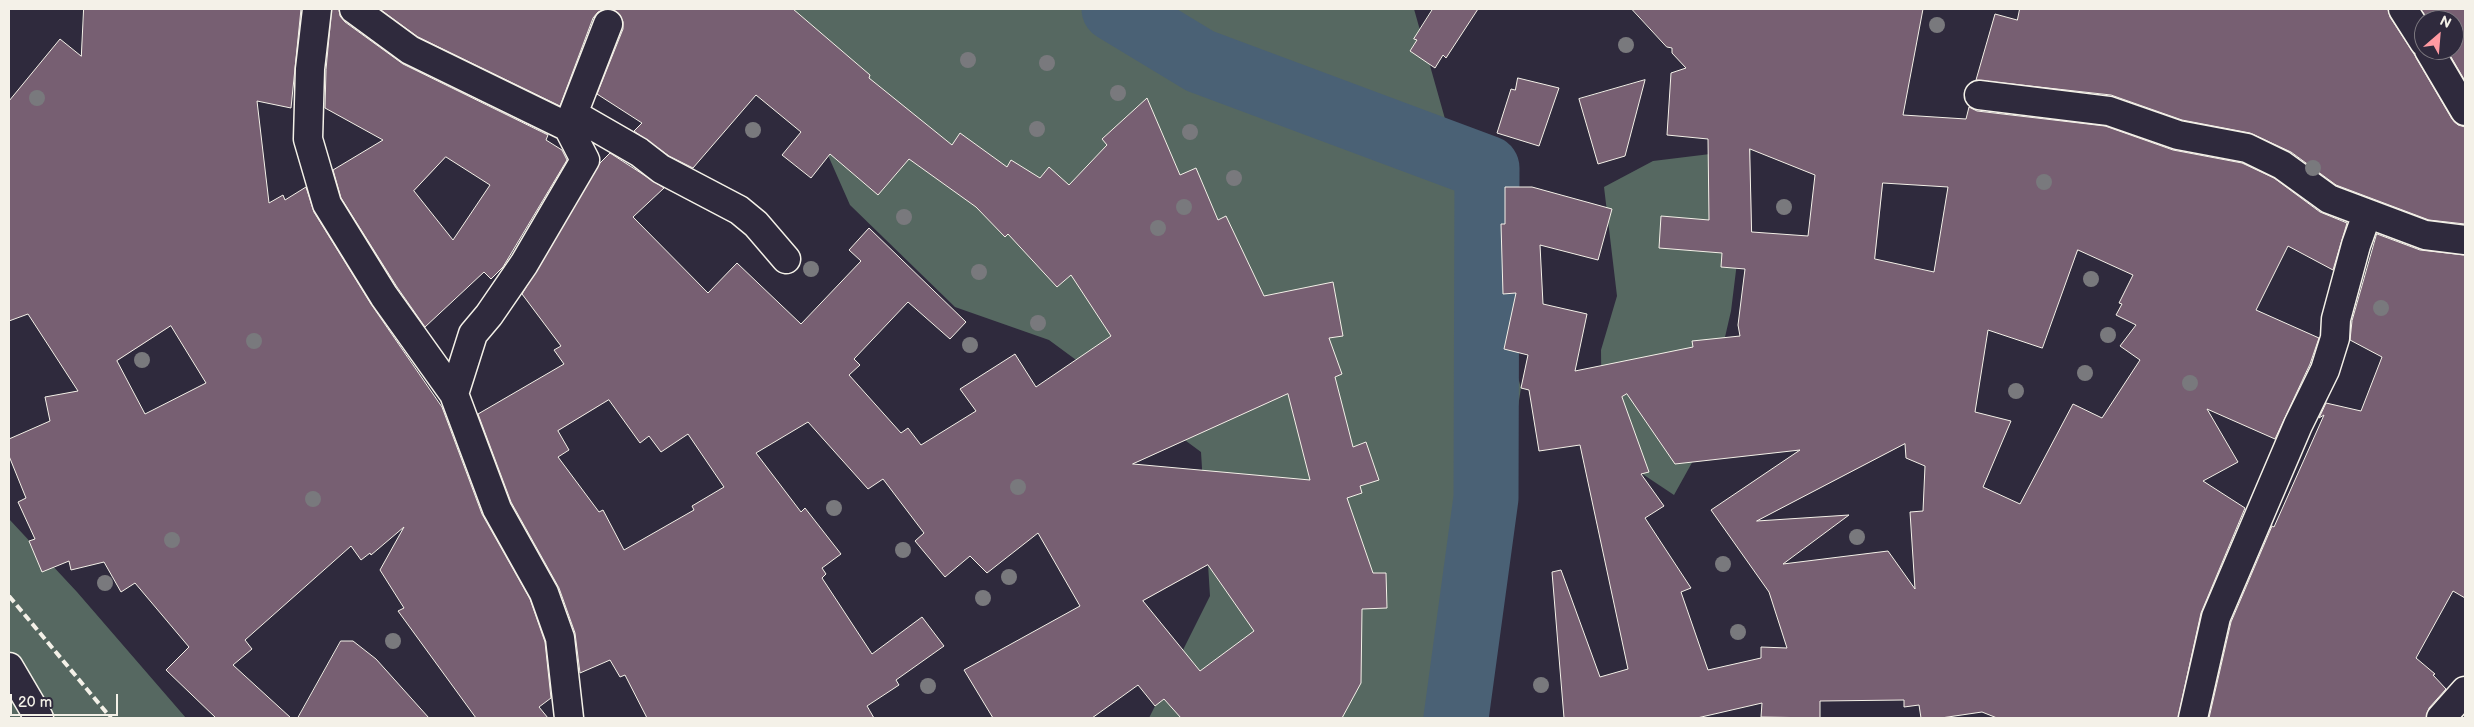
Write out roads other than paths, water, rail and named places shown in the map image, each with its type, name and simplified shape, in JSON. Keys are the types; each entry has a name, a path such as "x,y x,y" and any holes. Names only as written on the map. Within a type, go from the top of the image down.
{"street":[{"path":"317,9 310,69 308,140 327,204 384,296 454,394 497,509 544,593 560,638 569,718"},
{"path":"354,9 410,50 571,120 639,152 661,169 739,210 756,224 786,259"},
{"path":"2403,9 2414,26"},
{"path":"454,394 473,334 490,315 524,264 585,160 571,120 608,24"},
{"path":"2435,60 2465,111"},
{"path":"1979,95 2109,111 2178,135 2247,148 2282,165 2329,199 2426,235 2465,240"},
{"path":"2193,718 2216,616 2298,425 2325,370 2335,338 2336,318 2356,245 2367,214"},
{"path":"9,668 40,718"},
{"path":"2441,718 2465,691"}],"waterway":[{"path":"1114,9 1200,61 1487,168 1486,498 1456,718"}],"railway":[{"path":"9,596 111,718"}]}
